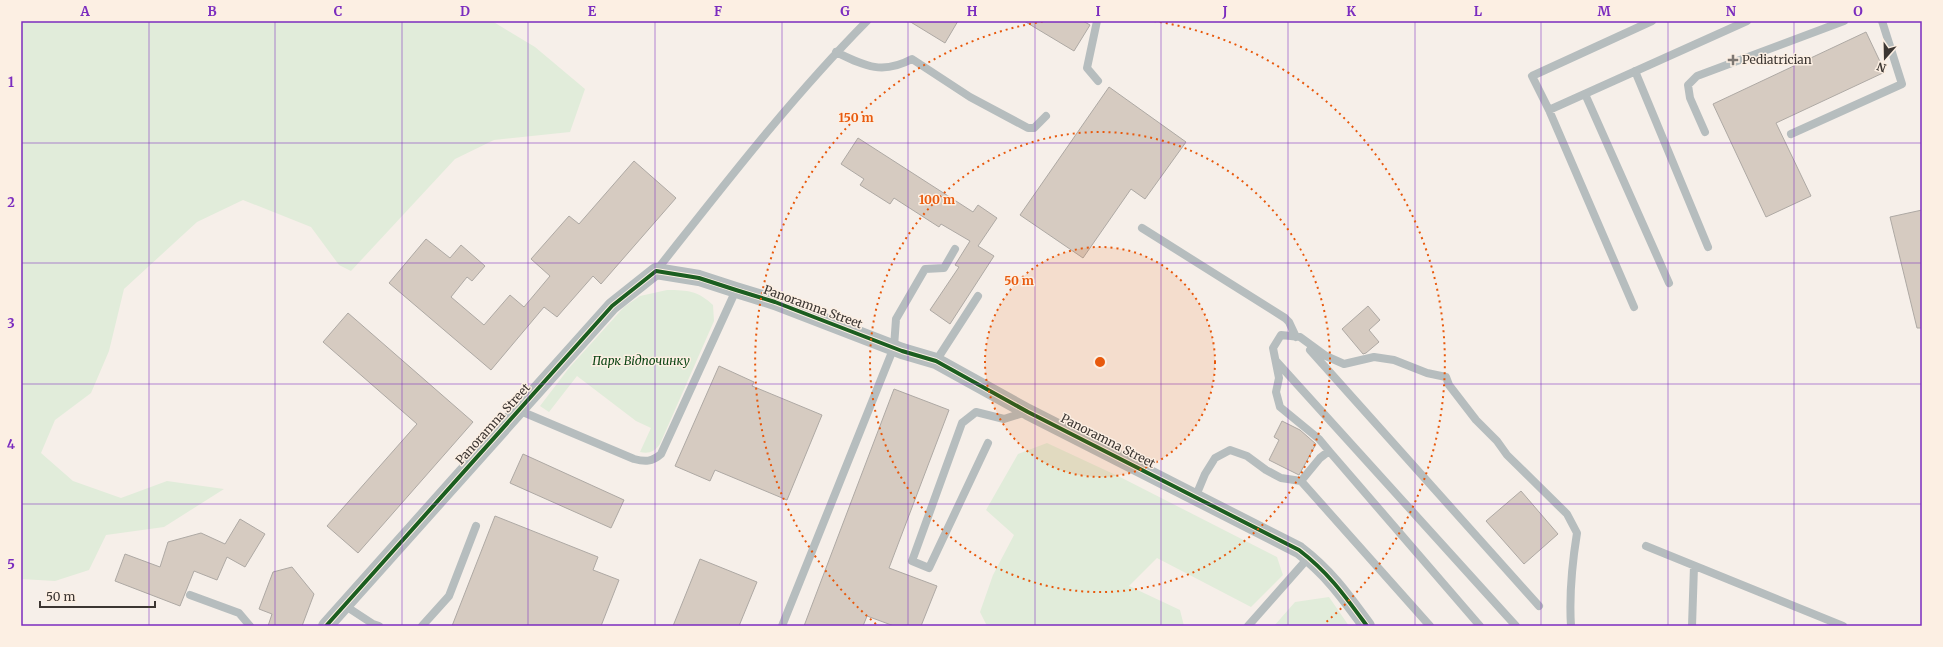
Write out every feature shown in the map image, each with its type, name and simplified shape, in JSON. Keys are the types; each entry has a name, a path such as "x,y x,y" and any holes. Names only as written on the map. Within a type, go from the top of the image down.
{"street":[{"name":"Panoramna Street","path":"326,626 612,306 656,271 699,278 775,302 894,347 936,360 1028,412 1299,550 1322,568 1341,590 1367,626"}],"lane":[{"path":"656,271 766,131 836,52 868,21"},
{"path":"1097,21 1087,68 1098,81"},
{"path":"1634,307 1549,110 1532,76 1652,21"},
{"path":"1549,110 1747,21"},
{"path":"1705,132 1690,98 1688,85 1692,80 1844,21"},
{"path":"1791,134 1902,84 1882,21"},
{"path":"836,52 866,67 899,66 912,59 970,97 1028,128 1034,128 1046,116"},
{"path":"1635,71 1708,247"},
{"path":"1585,94 1669,283"},
{"path":"1142,228 1285,318 1298,337 1539,606"},
{"path":"782,626 894,347 896,319 925,269 944,268 955,249"},
{"path":"518,410 634,459 650,461 656,458 661,454 736,290"},
{"path":"936,360 978,296"},
{"path":"1480,626 1319,438 1280,407 1276,392 1279,378 1273,348 1281,334 1298,337 1326,356 1344,364 1374,356 1394,360 1427,373 1446,377 1449,385 1476,420 1497,441 1507,455 1567,514 1577,533 1573,556 1570,602 1571,626"},
{"path":"1276,361 1516,626"},
{"path":"988,443 929,568 912,561 962,423 976,412 1004,419 1028,412"},
{"path":"1196,498 1204,474 1214,458 1230,450 1247,456 1281,478 1301,481 1430,626"},
{"path":"1301,481 1320,458 1329,451"},
{"path":"422,626 450,596 476,526"},
{"path":"1646,546 1843,626"},
{"path":"1248,626 1309,558"},
{"path":"1692,626 1694,566"},
{"path":"190,595 239,614 250,626"},
{"path":"344,605 373,624 380,626"}],"green space":[{"path":"21,21 492,21 535,47 585,89 570,132 494,140 455,159 351,271 339,265 311,227 243,200 197,222 124,289 109,351 91,393 55,420 41,453 73,481 121,498 167,481 224,489 164,527 106,535 89,570 55,581 21,579"},
{"name":"Парк Відпочинку","path":"667,290 692,292 708,300 713,305 714,321 660,444 656,449 646,453 640,452 651,428 636,421 577,376 549,412 540,406 569,368 624,307 640,296"},
{"path":"1047,443 1120,477 1277,557 1283,575 1251,607 1157,558 1129,586 1180,610 1184,626 987,626 980,612 993,575 1014,535 986,510 1018,454"},
{"path":"1329,597 1349,626 1274,626 1295,602"}],"building":[{"path":"909,21 958,21 945,43"},
{"path":"1024,21 1083,21 1090,25 1074,51"},
{"path":"1866,32 1885,72 1776,123 1811,196 1766,217 1713,104"},
{"path":"1109,87 1186,142 1145,199 1131,189 1083,258 1020,215"},
{"path":"858,138 973,212 978,205 997,218 978,246 994,256 950,324 930,310 959,267 955,265 970,241 941,224 939,227 894,198 890,204 860,185 864,179 841,164"},
{"path":"634,161 676,198 601,284 593,276 557,317 544,307 491,370 389,283 426,239 450,258 461,245 485,266 472,281 467,277 451,297 484,325 510,295 524,307 550,276 531,259 569,216 579,224"},
{"path":"1922,210 1922,328 1917,328 1890,217"},
{"path":"1368,306 1380,320 1369,330 1379,342 1363,354 1342,329"},
{"path":"348,313 473,422 358,553 327,526 417,424 323,342"},
{"path":"719,366 754,382 752,386 822,415 787,500 715,470 710,481 675,466"},
{"path":"894,389 949,410 889,568 937,586 921,626 894,626 867,616 863,626 804,626"},
{"path":"1282,421 1300,430 1316,444 1299,475 1269,460 1279,440 1274,437"},
{"path":"523,454 624,500 611,528 510,483"},
{"path":"1521,491 1558,534 1524,564 1486,521"},
{"path":"495,516 598,557 593,570 619,580 601,626 452,626"},
{"path":"240,519 265,534 245,567 227,557 217,580 194,571 180,606 115,581 125,554 160,567 168,542 201,533 225,544"},
{"path":"700,559 757,582 739,626 673,626"},
{"path":"292,567 314,594 302,626 268,626 272,614 259,609 273,572"}],"cycle path":[{"path":"326,626 612,306 656,271 699,278 775,302 902,351 936,361 1028,412 1299,550 1328,576 1367,626"}],"place":[{"name":"Pediatrician","path":"1733,60"}]}
